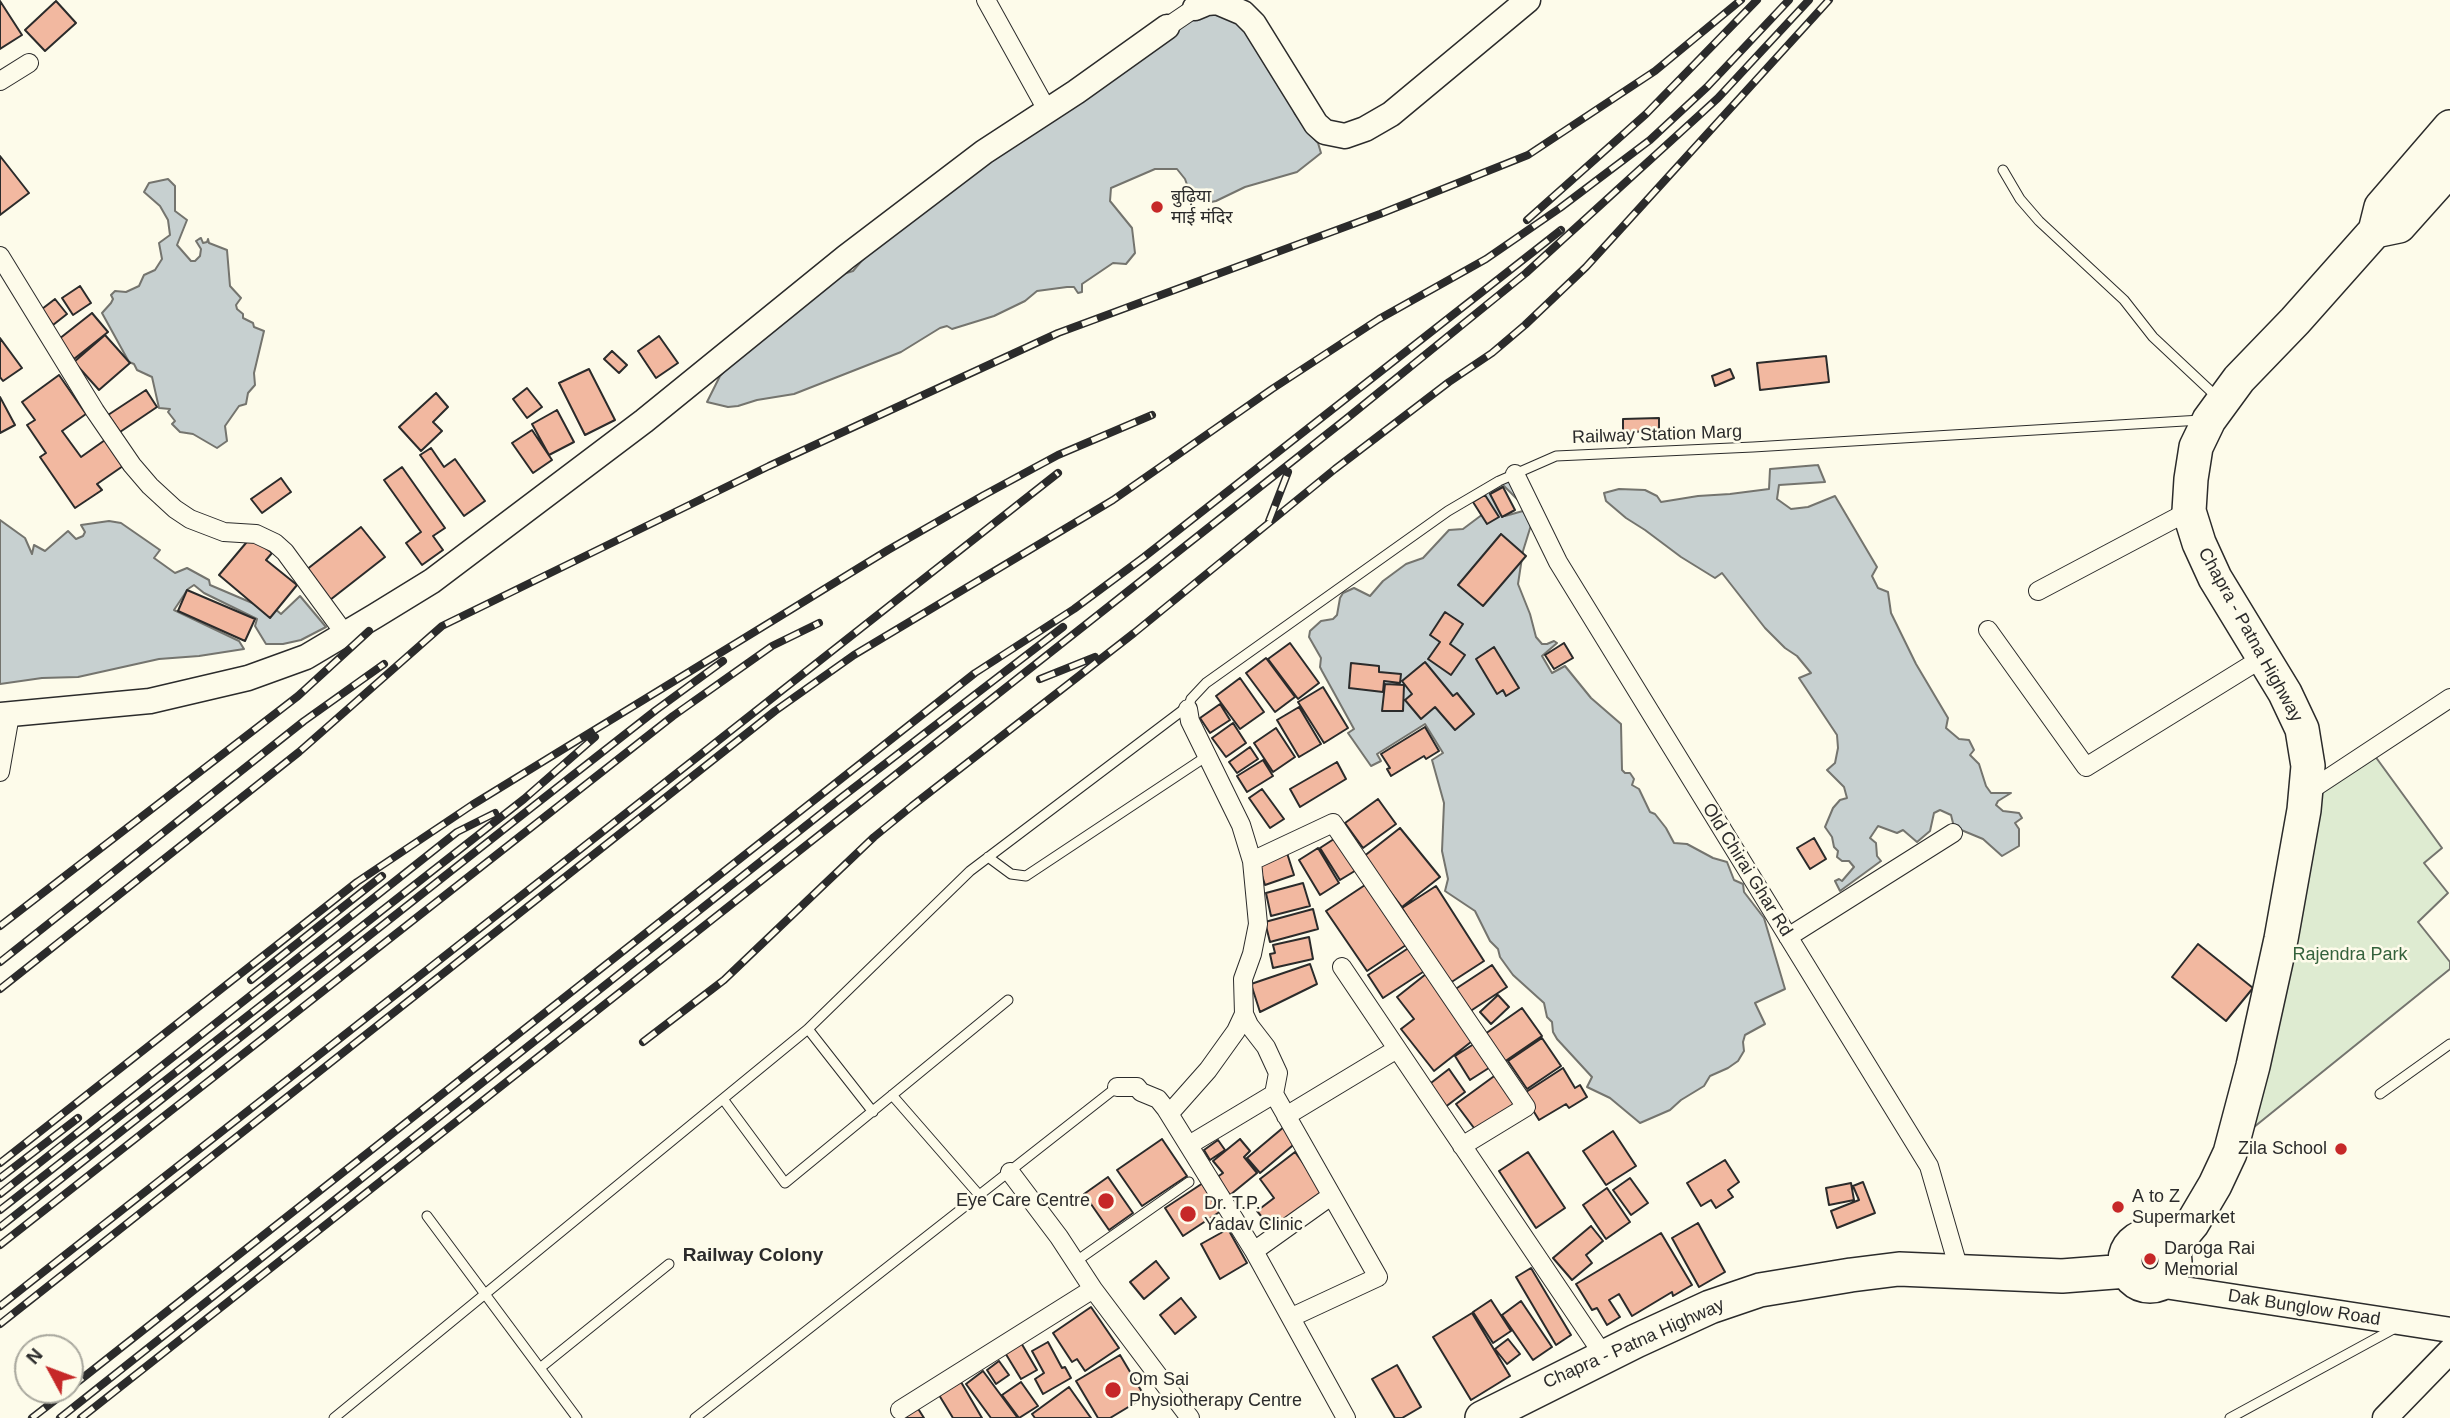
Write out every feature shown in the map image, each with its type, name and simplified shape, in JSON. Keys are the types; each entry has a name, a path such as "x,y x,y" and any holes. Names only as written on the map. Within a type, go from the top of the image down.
{"highway":[{"name":"Chapra - Patna Highway","path":"2172,1248 2192,1224 2230,1153 2253,1066 2281,939 2306,793 2308,766 2302,729 2285,693 2215,578 2199,543 2189,511 2196,447 2215,411 2239,379 2375,231 2381,207 2450,127"},
{"name":"Chapra - Patna Highway","path":"2375,231 2399,226 2450,169"},
{"path":"2143,1237 2159,1238 2172,1248 2174,1270 2165,1281 2144,1285 2137,1282 2127,1271 2125,1263 2129,1247 2143,1237"},
{"name":"Chapra - Patna Highway","path":"1482,1418 1604,1356 1710,1307 1760,1290 1899,1269 2062,1276 2127,1271"}],"street":[{"path":"986,0 1047,110"},
{"path":"0,772 5,715 150,701 248,678 306,657 432,581 644,421 846,257 984,152 1195,8 1217,2 1228,3 1243,13 1254,24 1316,124 1325,132 1345,136 1365,129 1391,114 1528,0"},
{"path":"0,81 29,63"},
{"path":"0,256 95,411 150,486 190,519 224,532 256,534 275,543 285,552 345,634"},
{"name":"Old Chirai Ghar Rd","path":"1515,474 1558,562 1929,1167 1960,1273"},
{"path":"2038,591 2189,511"},
{"path":"1988,630 2086,767 2264,657"},
{"path":"2306,793 2450,698"},
{"path":"1188,707 1190,721 1241,825 1252,861 1258,924 1252,954 1243,979 1244,1014 1266,1047 1278,1073 1274,1094 1378,1277 1292,1317"},
{"path":"1252,861 1333,823 1526,1107 1462,1146"},
{"path":"1788,937 1953,833"},
{"path":"1342,967 1604,1356"},
{"path":"1169,1114 1208,1070 1236,1031 1244,1014"},
{"path":"1286,1116 1396,1049"},
{"path":"1117,1087 1137,1087 1141,1092 1158,1099 1169,1114 1254,1251 1346,1418"},
{"path":"1189,1144 1274,1094"},
{"path":"1010,1172 1093,1289 1190,1418"},
{"path":"1254,1251 1331,1196"},
{"name":"Dak Bunglow Road","path":"2158,1284 2450,1330"},
{"path":"901,1410 1093,1289"},
{"path":"2385,1418 2450,1352"}],"lane":[{"path":"2003,170 2020,199 2039,221 2124,300 2215,411"},
{"name":"Railway Station Marg","path":"334,1418 808,1030 939,901 988,857 1188,707 1196,692 1206,682 1481,490 1556,456 1574,453 1767,447 2215,411"},
{"path":"988,857 1011,874 1026,876 1207,756"},
{"path":"723,1100 785,1183 1009,1000"},
{"path":"808,1030 873,1112"},
{"path":"2380,1094 2450,1044"},
{"path":"695,1418 1117,1087"},
{"path":"892,1095 980,1196"},
{"path":"1075,1262 1189,1182"},
{"path":"427,1216 577,1418"},
{"path":"540,1368 669,1264"},
{"path":"2230,1418 2403,1324"}],"green space":[{"name":"Rajendra Park","path":"2372,752 2442,848 2424,863 2448,893 2418,922 2450,962 2450,969 2233,1144 2308,794"}],"shaded area":[{"path":"1202,10 1234,13 1291,103 1295,114 1318,143 1321,153 1297,172 1245,187 1206,203 1190,193 1185,179 1177,169 1155,169 1111,188 1110,201 1132,228 1135,253 1126,264 1113,263 1082,284 1082,292 1078,293 1074,287 1037,291 1025,301 994,316 952,329 947,326 940,328 901,352 794,394 728,407 707,402 720,376 735,359 840,275 853,271 896,229"},
{"path":"168,179 175,186 175,211 187,220 177,245 191,261 200,256 201,249 196,241 201,238 203,243 208,239 209,243 227,250 230,286 241,298 236,305 237,309 254,327 264,331 254,373 255,385 248,393 246,404 239,406 225,426 227,441 217,448 193,434 180,432 172,424 175,421 168,412 170,409 159,408 152,377 137,370 134,364 129,362 102,313 111,303 111,295 115,291 126,292 139,286 144,275 155,270 162,259 159,243 170,235 168,220 160,206 144,192 149,183"},
{"path":"1818,465 1825,482 1779,485 1777,499 1791,509 1808,507 1835,496 1877,567 1872,576 1878,588 1888,592 1891,613 1916,664 1948,718 1946,728 1959,739 1969,740 1974,750 1970,755 1979,764 1991,793 2011,793 1996,805 2003,811 2019,813 2022,818 2015,823 2019,829 2019,846 2002,856 1983,839 1954,827 1951,815 1940,810 1934,813 1930,831 1917,842 1903,830 1897,833 1878,826 1870,838 1876,843 1877,856 1881,861 1840,891 1835,881 1842,881 1854,867 1849,861 1842,861 1837,857 1838,851 1825,827 1833,808 1840,800 1847,798 1844,787 1827,770 1835,763 1837,735 1799,678 1811,673 1797,656 1765,628 1722,573 1715,578 1681,557 1626,518 1606,501 1604,493 1619,489 1645,490 1657,496 1661,502 1769,489 1770,469"},
{"path":"1509,480 1521,503 1504,486 1492,492 1505,516 1523,511 1532,522 1523,551 1518,584 1536,637 1542,644 1554,641 1557,643 1542,656 1552,673 1565,666 1591,698 1621,724 1622,770 1630,773 1634,779 1632,785 1639,789 1650,812 1655,814 1666,828 1674,843 1687,844 1727,862 1734,880 1743,884 1744,892 1764,918 1785,989 1755,1003 1765,1024 1745,1035 1744,1051 1738,1061 1710,1076 1704,1086 1670,1110 1640,1123 1610,1098 1587,1087 1592,1077 1557,1039 1544,1003 1513,975 1500,957 1498,949 1490,941 1475,911 1445,891 1448,879 1442,851 1444,803 1432,760 1443,753 1425,724 1377,754 1381,761 1371,766 1348,733 1354,729 1320,667 1321,658 1309,637 1310,631 1321,621 1333,619 1337,615 1343,593 1354,588 1370,596 1383,581 1406,564 1423,558 1449,530 1463,529 1483,514 1482,508 1473,498"},
{"path":"0,520 25,538 32,554 34,545 45,551 68,531 76,539 83,536 85,532 81,525 109,521 121,523 160,550 154,558 175,573 187,568 209,580 210,585 264,608 274,608 281,614 300,596 326,627 301,640 266,644 255,626 257,619 204,593 194,585 188,589 174,610 239,641 244,649 159,659 78,677 42,678 0,684"}],"building":[{"path":"0,1 22,35 0,49"},
{"path":"56,1 76,23 45,51 25,30"},
{"path":"0,156 29,193 0,215"},
{"path":"80,286 91,303 73,315 62,298"},
{"path":"55,299 67,314 53,325 42,309"},
{"path":"92,313 108,332 74,359 59,339"},
{"path":"105,335 130,363 99,390 74,362"},
{"path":"659,336 678,363 656,378 638,351"},
{"path":"0,338 22,368 3,381 0,377"},
{"path":"612,351 627,365 619,373 604,359"},
{"path":"1826,356 1829,382 1760,390 1757,363"},
{"path":"589,369 615,420 585,435 559,383"},
{"path":"1730,369 1734,378 1715,386 1712,376"},
{"path":"59,375 86,414 62,431 81,457 105,440 123,466 97,484 102,490 75,508 40,457 46,453 27,425 35,420 22,402"},
{"path":"527,388 542,407 527,418 513,399"},
{"path":"146,390 157,407 120,432 108,415"},
{"path":"436,393 448,407 433,422 442,431 421,451 399,427"},
{"path":"0,397 15,425 0,433"},
{"path":"557,410 574,442 549,455 532,424"},
{"path":"1659,418 1659,431 1623,432 1623,419"},
{"path":"532,430 552,460 533,473 512,443"},
{"path":"431,448 444,467 455,459 485,501 464,516 420,455"},
{"path":"402,467 445,528 433,536 443,550 422,565 406,543 421,532 384,480"},
{"path":"281,478 291,492 262,513 251,499"},
{"path":"1503,487 1515,510 1502,517 1490,494"},
{"path":"1485,495 1499,517 1487,524 1473,502"},
{"path":"361,527 385,557 330,600 306,570"},
{"path":"1501,534 1526,556 1483,606 1458,585"},
{"path":"251,537 272,553 266,560 297,585 270,618 219,575"},
{"path":"187,590 255,619 245,641 178,611"},
{"path":"1445,612 1463,624 1450,644 1465,655 1451,675 1428,659 1440,642 1430,635"},
{"path":"1290,643 1319,683 1298,699 1268,659"},
{"path":"1564,643 1573,658 1554,669 1545,655"},
{"path":"1494,647 1519,688 1506,696 1503,690 1497,694 1476,659"},
{"path":"1266,658 1295,697 1275,712 1246,673"},
{"path":"1425,662 1453,696 1457,693 1474,714 1455,730 1435,707 1421,719 1405,700 1412,694 1402,681"},
{"path":"1351,663 1379,666 1379,672 1401,674 1400,683 1384,681 1383,692 1349,688"},
{"path":"1240,678 1264,712 1240,729 1216,696"},
{"path":"1385,684 1404,685 1403,711 1382,711"},
{"path":"1323,687 1348,728 1324,743 1298,702"},
{"path":"1220,704 1230,720 1210,733 1200,718"},
{"path":"1299,707 1321,744 1299,757 1277,720"},
{"path":"1233,723 1246,743 1226,757 1212,738"},
{"path":"1425,727 1439,751 1426,759 1424,756 1391,776 1387,769 1390,768 1381,754"},
{"path":"1276,728 1295,757 1273,772 1254,743"},
{"path":"1250,747 1258,759 1237,773 1229,762"},
{"path":"1263,760 1273,776 1247,792 1237,776"},
{"path":"1337,762 1346,779 1300,807 1290,789"},
{"path":"1262,789 1284,819 1270,828 1249,798"},
{"path":"1378,799 1396,824 1363,848 1345,823"},
{"path":"1400,828 1440,877 1402,907 1363,857"},
{"path":"1337,837 1358,869 1340,880 1320,848"},
{"path":"1814,838 1826,859 1810,869 1797,848"},
{"path":"1318,848 1339,883 1320,895 1299,860"},
{"path":"1287,853 1294,875 1265,885 1258,863"},
{"path":"1303,883 1310,906 1271,916 1266,893"},
{"path":"1368,883 1409,943 1367,971 1326,911"},
{"path":"1436,886 1484,961 1450,983 1402,908"},
{"path":"1313,909 1318,929 1270,942 1265,922"},
{"path":"1309,937 1313,959 1273,968 1270,954 1275,953 1273,945"},
{"path":"2198,944 2253,988 2226,1021 2172,977"},
{"path":"1410,947 1426,970 1383,998 1368,975"},
{"path":"1310,964 1317,984 1260,1012 1251,984"},
{"path":"1492,965 1507,987 1469,1012 1454,990"},
{"path":"1426,974 1476,1038 1434,1071 1401,1029 1414,1019 1397,997"},
{"path":"1498,995 1509,1007 1491,1024 1480,1012"},
{"path":"1522,1008 1542,1036 1504,1062 1485,1034"},
{"path":"1542,1038 1561,1066 1527,1089 1508,1061"},
{"path":"1477,1042 1492,1066 1470,1080 1455,1056"},
{"path":"1563,1068 1575,1088 1580,1085 1587,1097 1569,1108 1566,1104 1539,1120 1523,1094"},
{"path":"1449,1069 1465,1092 1444,1108 1427,1086"},
{"path":"1497,1074 1517,1102 1477,1132 1456,1104"},
{"path":"1285,1126 1298,1141 1260,1173 1247,1158"},
{"path":"1613,1131 1636,1166 1606,1185 1583,1151"},
{"path":"1162,1139 1187,1176 1142,1206 1117,1170"},
{"path":"1240,1139 1250,1151 1244,1157 1257,1173 1230,1195 1216,1178 1223,1173 1213,1161"},
{"path":"1218,1140 1225,1150 1210,1160 1204,1150"},
{"path":"1295,1152 1325,1193 1274,1232 1257,1211 1274,1198 1260,1179"},
{"path":"1528,1152 1565,1208 1536,1228 1499,1171"},
{"path":"1725,1160 1739,1182 1728,1190 1733,1197 1716,1208 1711,1200 1701,1206 1687,1183"},
{"path":"1108,1177 1133,1213 1109,1230 1084,1194"},
{"path":"1630,1178 1648,1203 1631,1215 1613,1190"},
{"path":"1863,1182 1875,1213 1837,1228 1831,1211 1859,1200 1853,1186"},
{"path":"1203,1183 1221,1211 1183,1236 1165,1208"},
{"path":"1851,1183 1854,1200 1829,1205 1826,1188"},
{"path":"1607,1188 1630,1222 1606,1239 1583,1205"},
{"path":"1698,1223 1725,1272 1699,1287 1672,1238"},
{"path":"1591,1226 1603,1241 1586,1255 1592,1263 1572,1280 1553,1258"},
{"path":"1228,1229 1247,1263 1220,1279 1201,1244"},
{"path":"1661,1233 1692,1285 1673,1296 1672,1292 1632,1316 1619,1294 1609,1300 1620,1317 1607,1325 1597,1308 1592,1310 1576,1284"},
{"path":"1156,1261 1169,1278 1144,1299 1130,1282"},
{"path":"1531,1268 1571,1335 1556,1345 1516,1277"},
{"path":"1181,1298 1196,1317 1175,1334 1160,1315"},
{"path":"1491,1300 1511,1331 1493,1343 1473,1312"},
{"path":"1521,1301 1552,1347 1533,1360 1502,1315"},
{"path":"1091,1307 1119,1348 1085,1371 1077,1359 1072,1362 1053,1333"},
{"path":"1472,1313 1510,1376 1471,1400 1433,1337"},
{"path":"1508,1339 1520,1354 1507,1364 1495,1349"},
{"path":"1020,1341 1037,1370 1021,1379 1004,1351"},
{"path":"1048,1342 1062,1368 1065,1367 1071,1378 1043,1394 1035,1379 1044,1373 1032,1351"},
{"path":"1120,1355 1145,1397 1110,1418 1098,1418 1076,1381"},
{"path":"999,1361 1009,1375 996,1384 987,1370"},
{"path":"1397,1365 1421,1407 1402,1418 1395,1418 1372,1379"},
{"path":"983,1371 1016,1418 991,1418 966,1384"},
{"path":"961,1382 982,1418 953,1418 939,1395"},
{"path":"1021,1382 1038,1406 1019,1418 1002,1395"},
{"path":"1069,1387 1091,1418 1035,1418 1032,1414"},
{"path":"917,1407 924,1418 902,1417"}],"railway":[{"path":"0,989 299,752 442,626 769,466 1058,333 1380,214 1528,155 1655,71 1741,0"},
{"path":"1527,220 1646,114 1757,0"},
{"path":"0,1324 775,711 854,655 1113,500 1272,389 1379,319 1486,259 1560,208 1650,140 1707,87 1789,0"},
{"path":"81,1418 1346,419 1526,273 1718,98 1809,0"},
{"path":"643,1042 724,980 874,837 912,806 1134,633 1335,469 1449,382 1492,353 1525,325 1586,267 1829,0"},
{"path":"84,1377 975,673 1074,609 1144,557 1561,230"},
{"path":"0,1163 357,882 472,805 888,550 1058,455 1152,415"},
{"path":"1269,521 1288,472"},
{"path":"0,1306 1058,473"},
{"path":"0,1245 673,716 772,646 819,623"},
{"path":"60,1418 842,797 1063,627"},
{"path":"0,926 298,696 369,631"},
{"path":"1040,679 1095,657"},
{"path":"0,1227 656,710 723,661"},
{"path":"0,962 304,721 384,664"},
{"path":"0,1210 524,799 595,737"},
{"path":"0,1194 457,832 495,813"},
{"path":"251,980 382,876"},
{"path":"0,1178 78,1118"},
{"path":"32,1418 50,1404"}],"place":[{"name":"बुढ़िया माई मंदिर","path":"1157,207"},
{"name":"Zila School","path":"2341,1149"},
{"name":"Eye Care Centre","path":"1106,1201"},
{"name":"A to Z Supermarket","path":"2118,1207"},
{"name":"Dr. T.P. Yadav Clinic","path":"1188,1214"},
{"name":"Daroga Rai Memorial","path":"2150,1259"},
{"name":"Om Sai Physiotherapy Centre","path":"1113,1390"}],"district":[{"name":"Railway Colony","path":"753,1256"}]}
